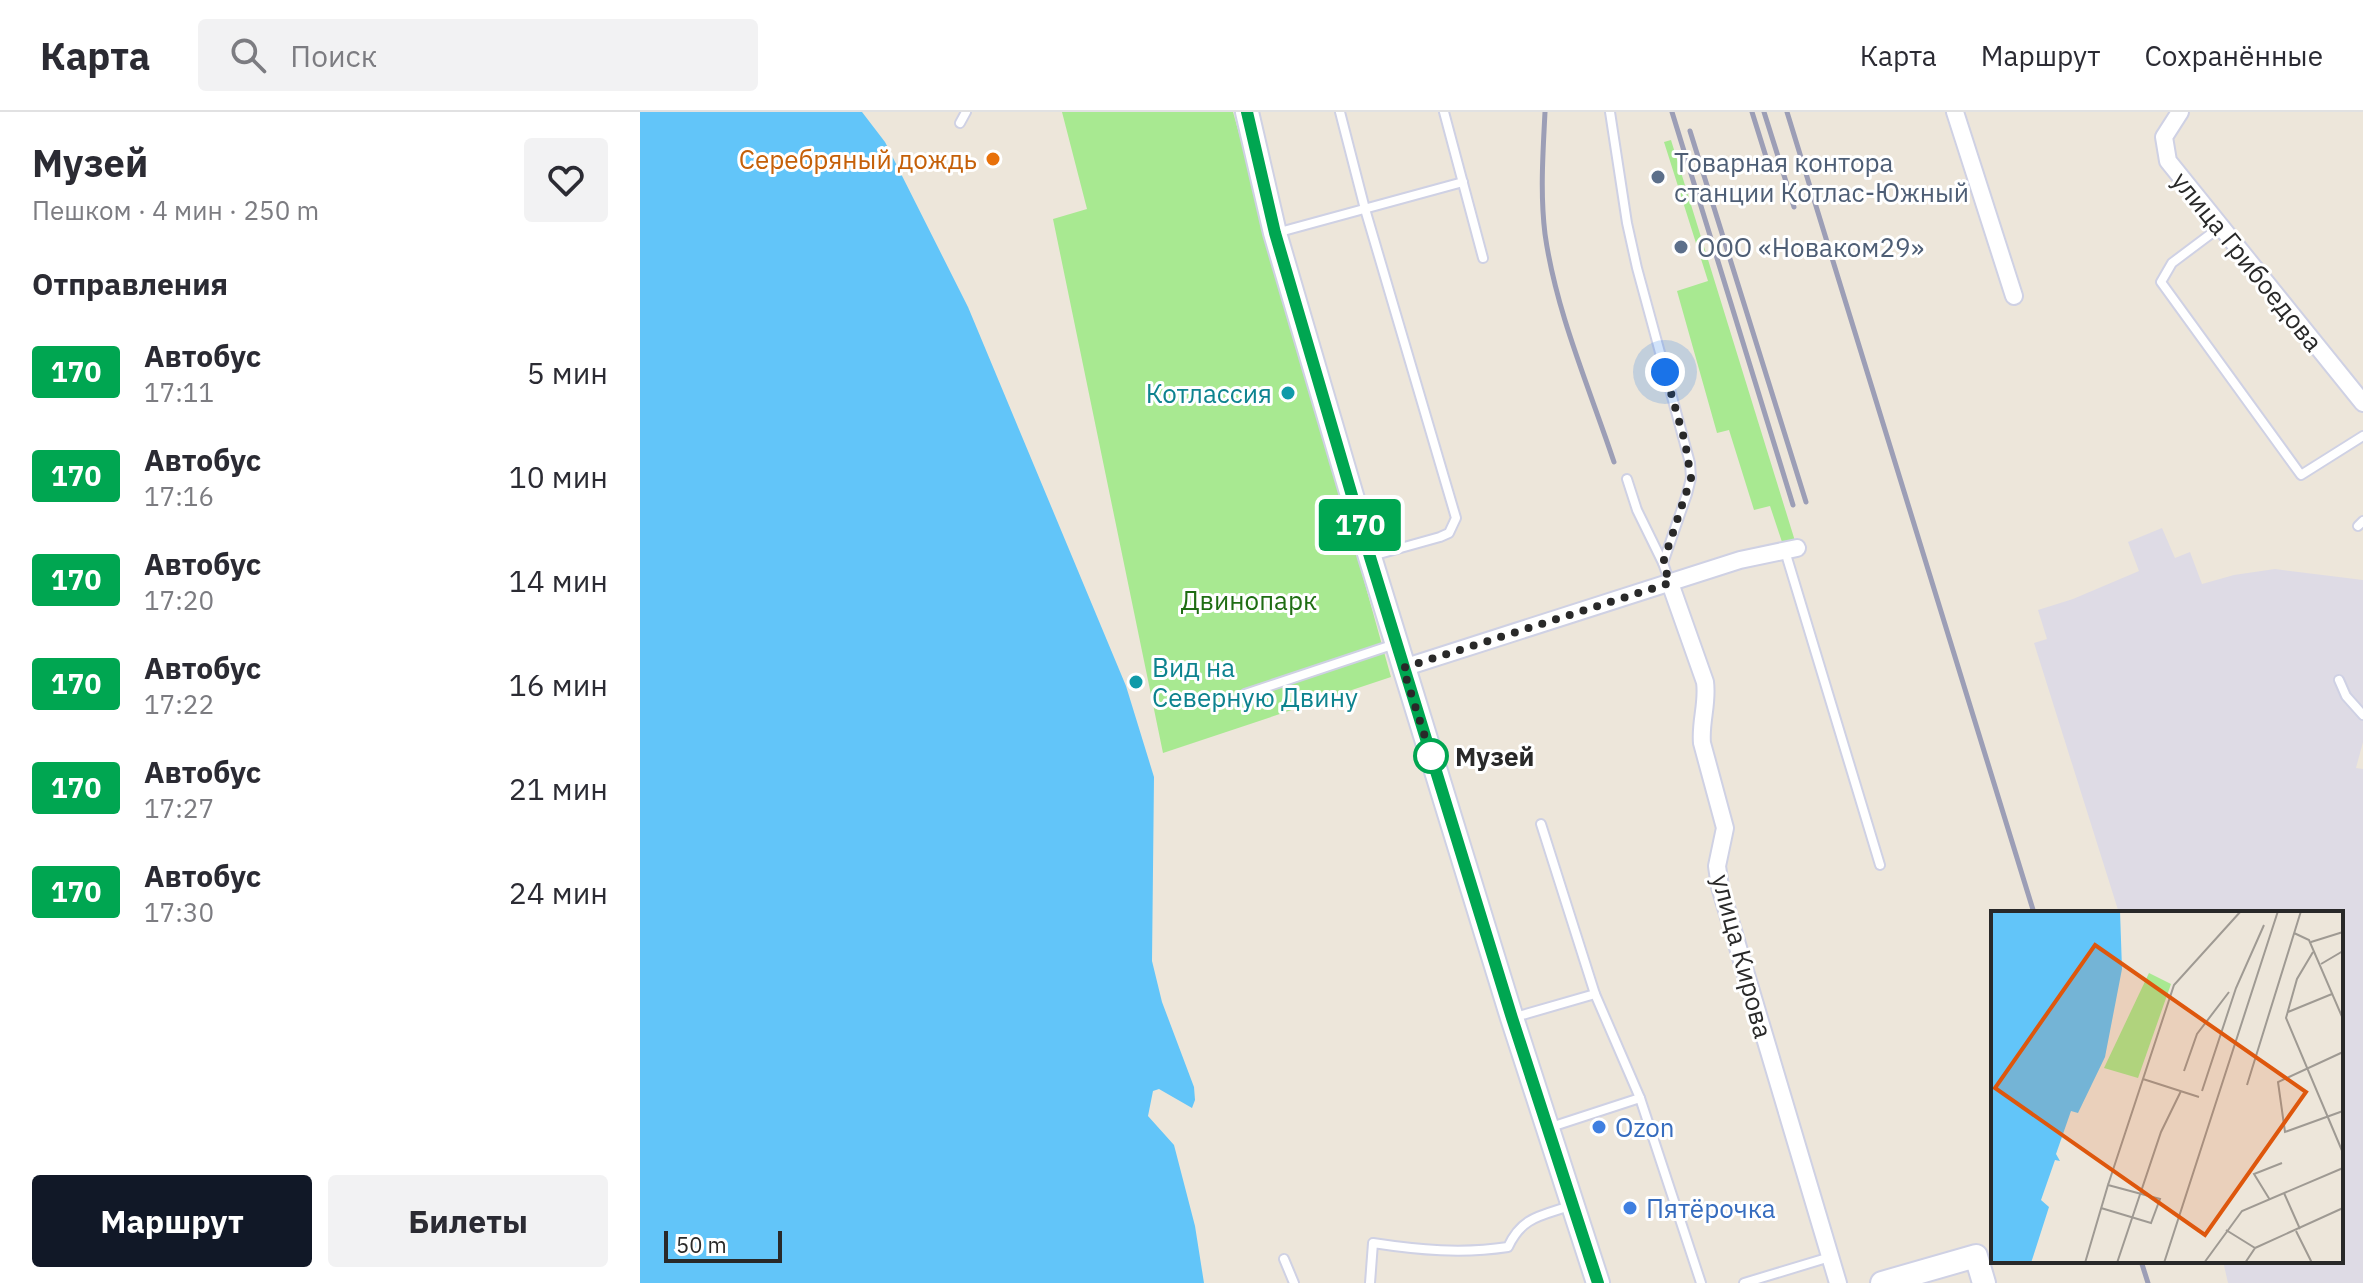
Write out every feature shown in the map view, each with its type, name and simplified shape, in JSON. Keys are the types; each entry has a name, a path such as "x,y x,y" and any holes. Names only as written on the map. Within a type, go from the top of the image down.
{"main road":[{"path":"1247,112 1275,233 1403,668 1598,1283"},
{"path":"1882,1283 1976,1256 1984,1283"}],"street":[{"path":"1955,112 2014,296"},
{"name":"улица Грибоедова","path":"2180,112 2164,137 2168,161 2363,403"},
{"path":"1403,668 1740,560 1791,550"},
{"name":"улица Кирова","path":"1670,583 1705,682 1707,695 1701,729 1702,743 1725,828 1717,866 1720,887 1838,1283"}],"lane":[{"path":"960,123 966,112"},
{"path":"1340,112 1365,209 1456,518 1449,533 1370,557"},
{"path":"1444,112 1483,258"},
{"path":"1610,112 1637,268 1690,463 1691,478 1687,494 1663,563"},
{"path":"1275,233 1463,182"},
{"path":"2220,227 2172,263 2161,282 2301,475 2363,436"},
{"path":"1627,479 1637,510 1670,583"},
{"path":"1791,550 1880,865"},
{"path":"1245,694 1396,643"},
{"path":"2339,680 2346,696 2363,715"},
{"path":"1541,824 1595,994 1640,1098 1701,1283"},
{"path":"1512,1018 1595,994"},
{"path":"1547,1128 1640,1098"},
{"path":"1370,1283 1373,1243 1422,1251 1474,1252 1508,1247 1516,1231 1529,1219 1572,1205"},
{"path":"1744,1283 1830,1257"},
{"path":"1284,1259 1294,1283"}],"shaded area":[{"path":"2162,528 2175,558 2190,552 2202,584 2275,569 2363,580 2363,742 2356,768 2363,769 2363,1283 2228,1283 2223,1263 2343,1263 2343,911 2118,911 2034,643 2047,639 2038,610 2139,571 2128,542"}],"green space":[{"name":"Двинопарк","path":"1062,112 1233,112 1391,677 1163,753 1053,219 1087,209"},
{"path":"1671,140 1795,541 1783,545 1770,506 1754,510 1729,430 1717,433 1677,291 1708,281 1664,142"}],"water":[{"path":"640,112 862,112 885,142 968,307 1126,686 1154,777 1152,961 1162,1002 1194,1087 1195,1100 1192,1108 1159,1089 1153,1091 1148,1116 1174,1145 1195,1226 1204,1283 640,1283"}],"railway":[{"path":"1545,112 1542,173 1545,234 1550,263 1574,349 1614,462"},
{"path":"1672,112 1793,505"},
{"path":"1752,112 1767,160"},
{"path":"1764,112 1794,207"},
{"path":"1787,112 2033,911"},
{"path":"1690,131 1806,502"},
{"path":"2142,1263 2148,1283"}],"bus line":[{"name":"170","path":"1247,112 1275,233 1370,557 1512,1018 1598,1283"}],"place":[{"name":"Серебряный дождь","path":"993,159"},
{"name":"Товарная контора станции Котлас-Южный","path":"1658,177"},
{"name":"ООО «Новаком29»","path":"1681,247"},
{"name":"Котлассия","path":"1288,393"},
{"name":"Вид на Северную Двину","path":"1136,682"},
{"name":"Музей","path":"1431,756"},
{"name":"Ozon","path":"1599,1127"},
{"name":"Пятёрочка","path":"1630,1208"}],"route":[{"path":"1431,756 1432,759 1403,668 1670,583 1663,563 1691,478 1685,442 1665,372"}]}
